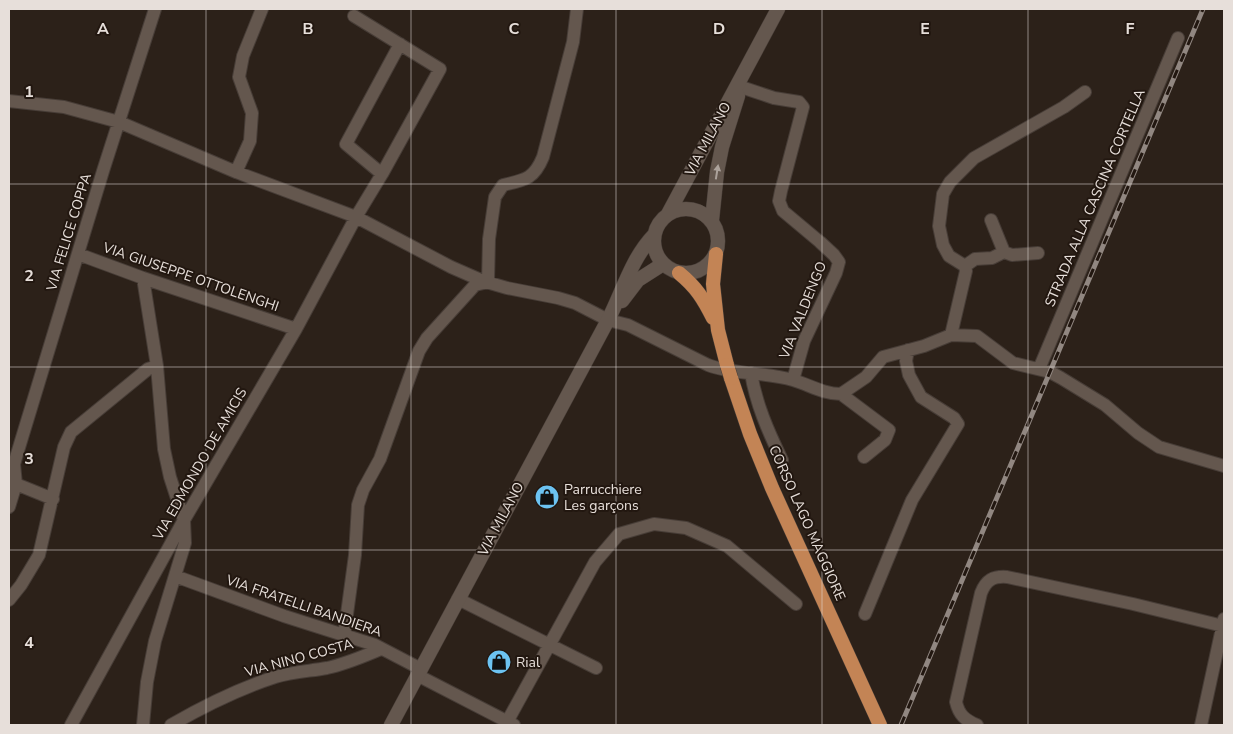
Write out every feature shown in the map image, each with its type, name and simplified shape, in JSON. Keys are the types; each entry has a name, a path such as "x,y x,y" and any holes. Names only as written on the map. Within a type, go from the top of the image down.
{"highway":[{"name":"CORSO LAGO MAGGIORE","path":"716,254 713,284 718,330 729,372 750,434 772,488 880,725"},
{"name":"CORSO LAGO MAGGIORE","path":"679,273 696,287 718,330"}],"main road":[{"name":"VIA MILANO","path":"668,214 778,9"},
{"name":"VIA MILANO","path":"712,220 717,172 722,147 748,65"},
{"path":"686,208 705,214 712,220 718,237 718,246 716,254 710,263 701,270 690,273 679,273 663,264 655,251 654,235 661,219 677,210 686,208"},
{"name":"VIA MILANO","path":"391,725 610,317 622,288 643,247 654,235"},
{"name":"VIA MILANO","path":"610,317 638,280 663,264"}],"street":[{"name":"VIA FELICE COPPA","path":"9,507 16,484 11,463 155,9"},
{"path":"236,172 250,141 252,113 239,77 243,56 262,9"},
{"path":"488,282 489,239 495,197 503,185 532,177 539,168 573,42 576,9"},
{"path":"354,16 400,44 346,144 382,174"},
{"name":"STRADA ALLA CASCINA CORTELLA","path":"1039,369 1178,38"},
{"name":"VIA EDMONDO DE AMICIS","path":"71,725 184,520 296,329 356,217 440,70 400,44"},
{"name":"VIA VALDENGO","path":"741,87 774,98 800,102 803,107 781,191 782,211 834,254 839,262 836,274 804,341 793,380"},
{"path":"965,266 949,256 939,226 943,194 950,182 974,158 1064,107 1085,92"},
{"path":"9,101 64,107 119,122 236,172 356,217 450,267 488,282 574,303 628,325 708,365 720,369 793,380 824,392 841,394 889,430 885,440 864,457"},
{"path":"991,220 1004,252"},
{"path":"965,266 975,260 992,258 1004,252 1012,254 1038,253"},
{"name":"VIA GIUSEPPE OTTOLENGHI","path":"78,254 143,278 296,329"},
{"path":"951,335 966,271 965,266"},
{"path":"143,278 157,366 164,449 170,477 184,520 185,543 155,641 147,682 143,725"},
{"path":"344,636 355,555 358,505 363,490 380,458 420,351 427,338 475,284 488,282"},
{"path":"841,394 866,376 883,357 951,335 976,336 1013,363 1039,369 1061,378 1105,406 1138,433 1159,447 1224,466"},
{"path":"865,614 912,500 958,424 954,418 921,397 909,375 906,361 908,350"},
{"path":"9,600 21,585 39,555 64,447 71,432 148,369 157,366"},
{"path":"751,373 762,417 782,460"},
{"path":"16,484 53,499"},
{"path":"510,724 549,644 595,562 620,534 654,524 686,528 727,546 796,604"},
{"name":"VIA FRATELLI BANDIERA","path":"176,576 381,649 510,724"},
{"path":"977,725 963,718 958,711 956,702 981,594 989,580 997,576 1007,576 1224,622 1200,725"},
{"path":"458,599 596,668"},
{"name":"VIA NINO COSTA","path":"171,725 214,700 275,677 359,659 381,649"}],"railway":[{"path":"901,725 1203,9"}],"place":[{"name":"Parrucchiere Les garçons","path":"547,497"},
{"name":"Rial","path":"499,662"}]}
